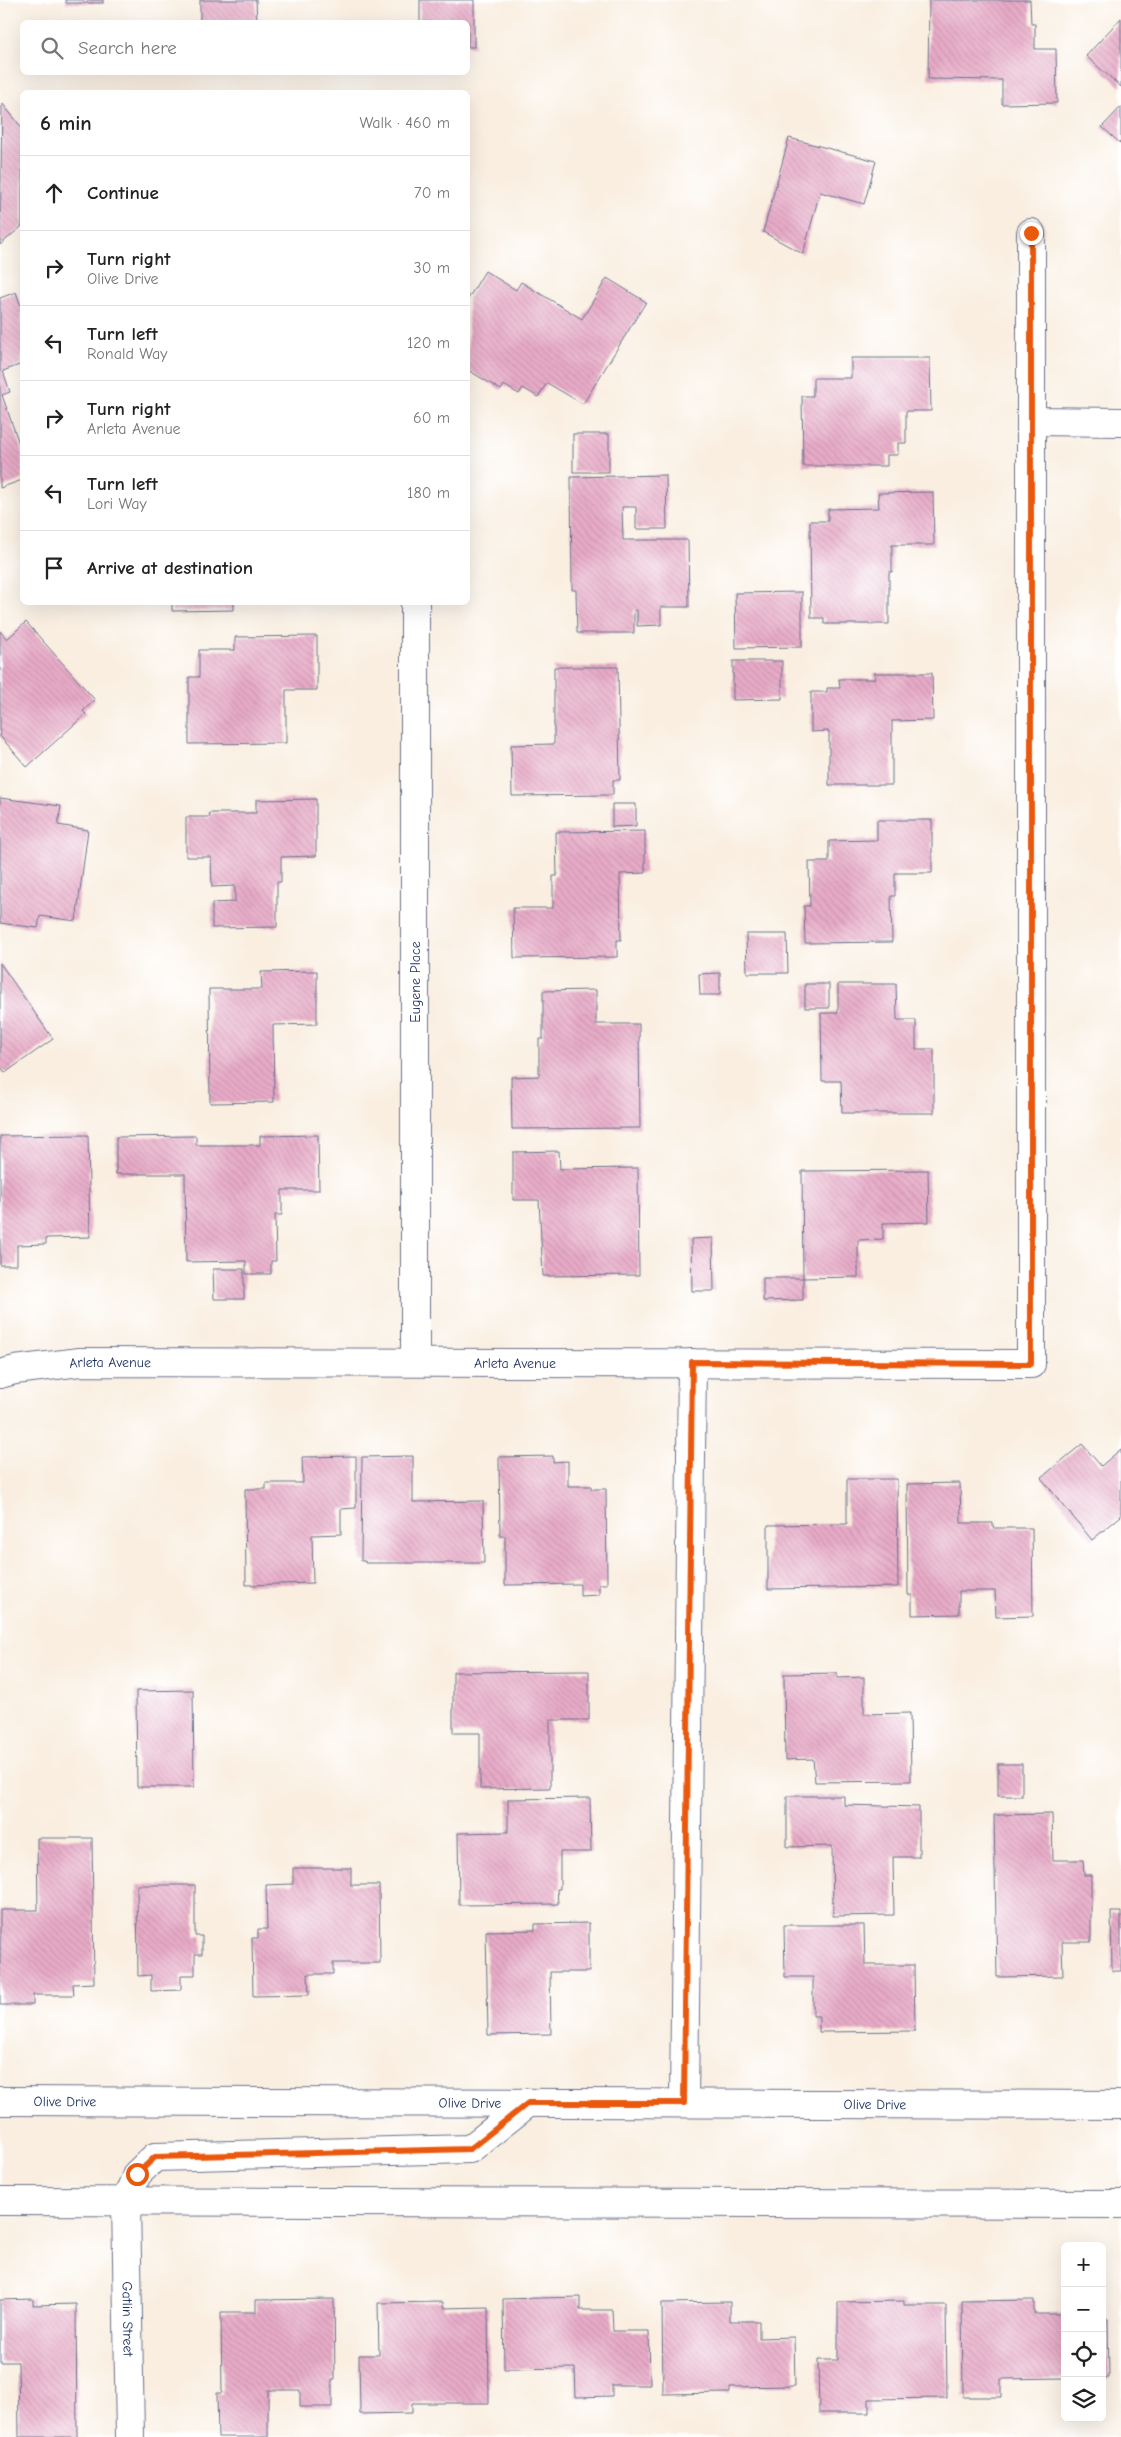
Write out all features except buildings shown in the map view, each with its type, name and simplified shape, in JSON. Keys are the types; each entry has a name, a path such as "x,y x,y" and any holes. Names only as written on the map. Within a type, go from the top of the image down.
{"street":[{"path":"1031,233 1031,422 1121,422"},
{"name":"Arleta Avenue","path":"0,1374 15,1370 80,1362 1031,1364 1031,422"},
{"name":"Eugene Place","path":"415,605 415,1362"},
{"path":"684,2103 692,1362"},
{"name":"Olive Drive","path":"0,2101 1121,2105"},
{"path":"126,2201 137,2174 155,2157 470,2149 528,2103"},
{"path":"0,2201 1121,2204"},
{"name":"Gatlin Street","path":"126,2201 130,2437"}],"route":[{"path":"137,2174 155,2157 470,2149 528,2103 684,2103 692,1362 1031,1364 1031,233"}]}
